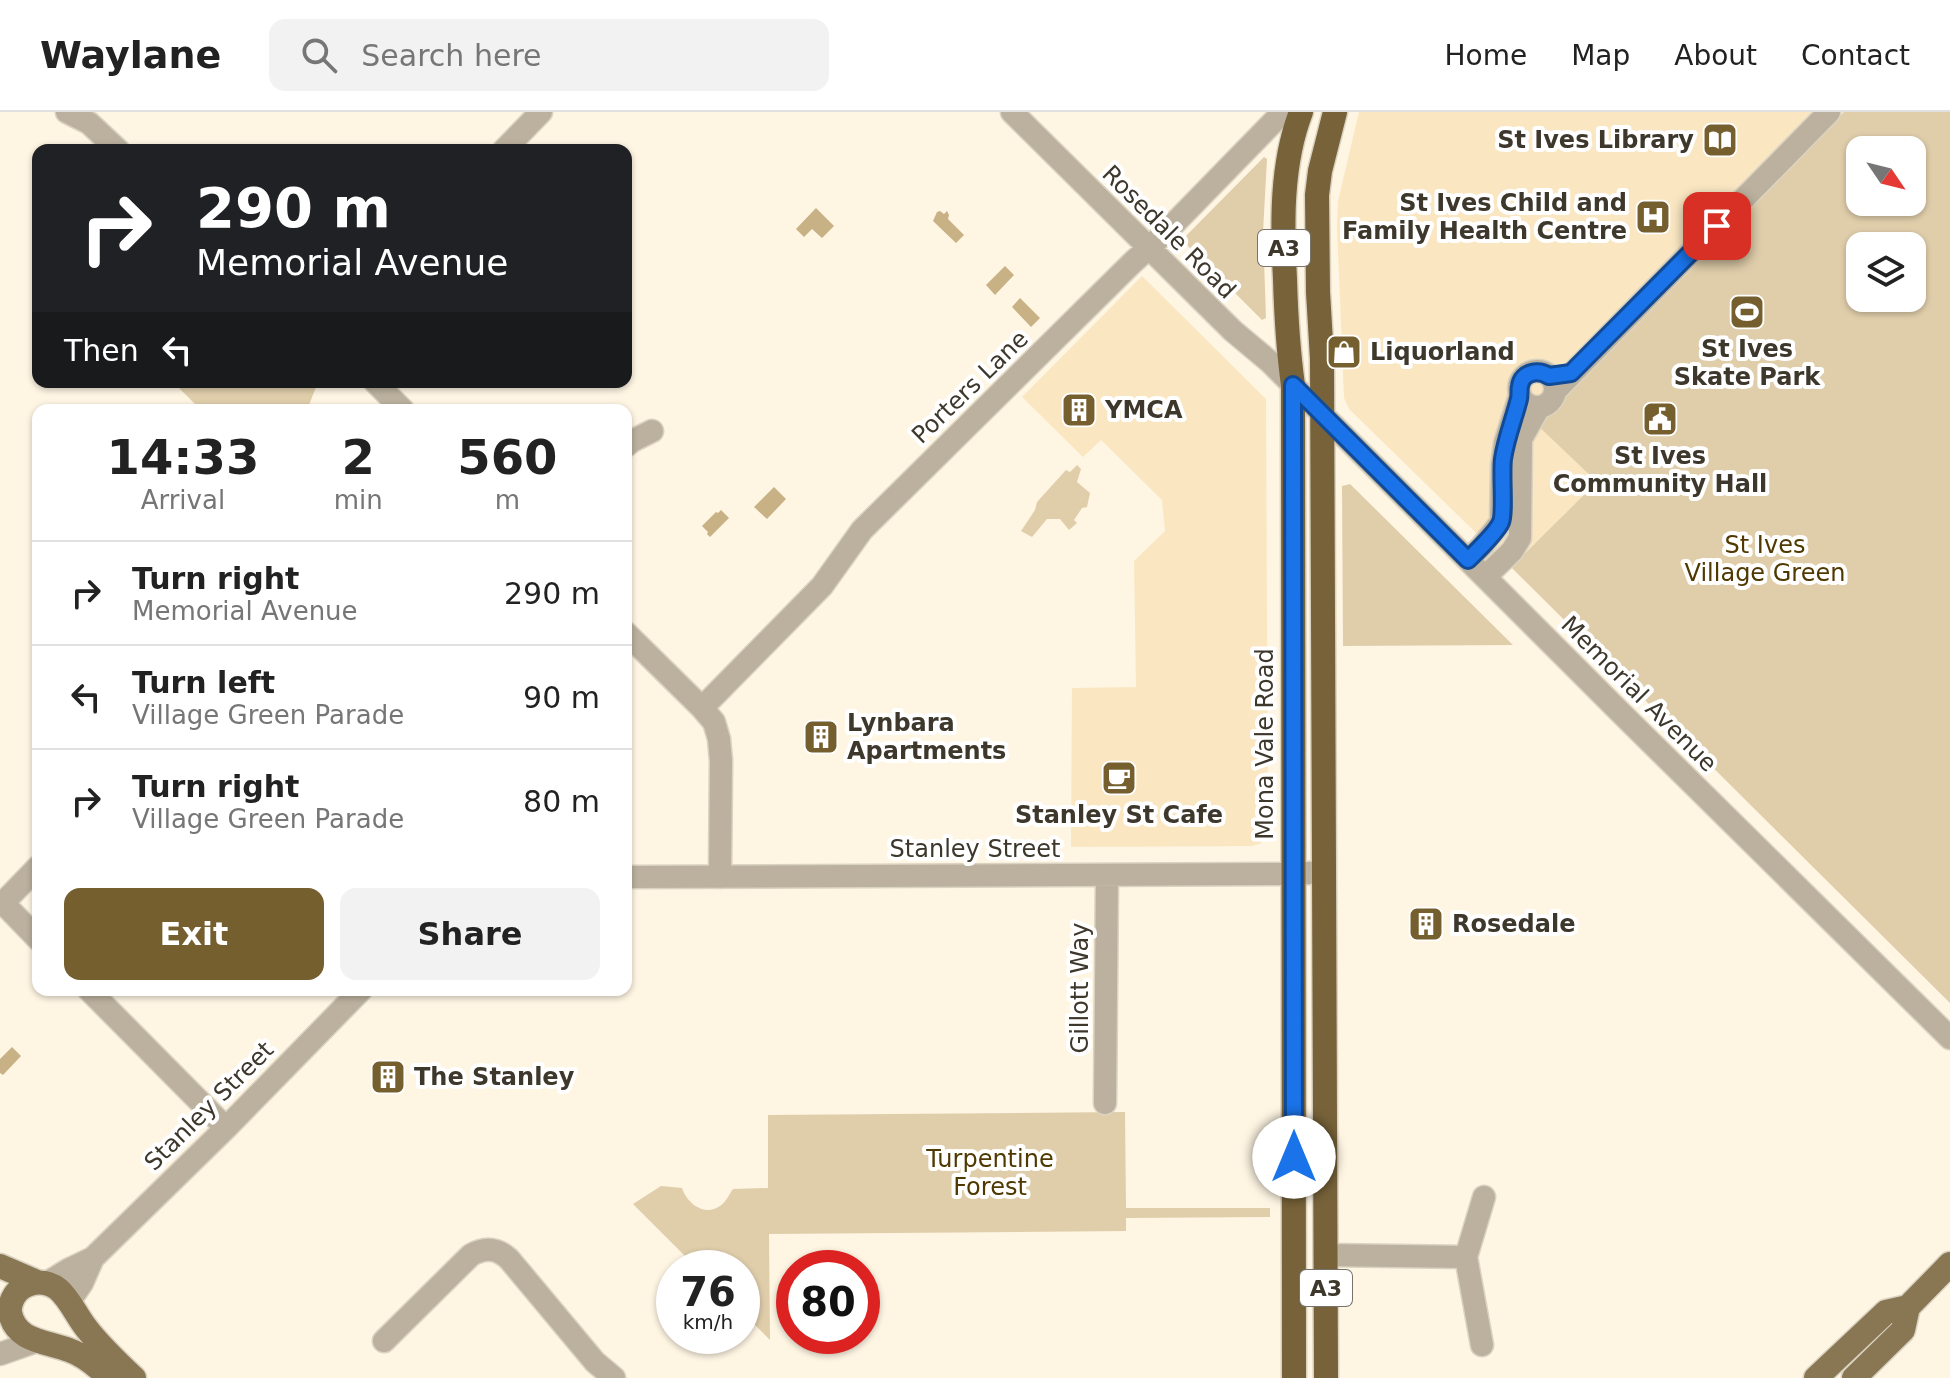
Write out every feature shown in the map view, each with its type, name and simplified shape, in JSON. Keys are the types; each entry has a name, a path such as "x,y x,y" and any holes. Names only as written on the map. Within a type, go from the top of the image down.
{"highway":[{"name":"Mona Vale Road","path":"1294,1378 1293,385 1285,280 1285,190 1290,149 1301,112"},
{"name":"A3","path":"1326,1378 1322,359 1317,195 1322,160 1335,112"}],"main road":[{"path":"1854,1378 1903,1330 1908,1307 1950,1264"},
{"path":"0,1266 56,1287 111,1357 134,1378"},
{"path":"42,1282 27,1285 18,1291 7,1306 20,1332 72,1351 109,1378"},
{"path":"41,1342 55,1339 64,1332 71,1307"},
{"path":"1823,1373 1886,1312 1908,1307"}],"street":[{"path":"67,112 89,123 112,144"},
{"name":"Rosedale Road","path":"1012,112 1233,331 1293,385"},
{"name":"Porters Lane","path":"702,708 822,586 862,530 1165,233 1283,112"},
{"path":"1468,560 1501,522 1505,443 1547,388 1829,112"},
{"path":"510,144 538,113"},
{"name":"Memorial Avenue","path":"1293,385 1950,1038"},
{"path":"381,388 397,404"},
{"path":"1485,577 1512,551 1520,538 1521,439 1547,388"},
{"path":"632,441 652,431"},
{"path":"632,639 714,722 721,761 720,877"},
{"name":"Stanley Street","path":"632,877 1324,872"},
{"path":"32,873 3,903 32,933"},
{"name":"Gillott Way","path":"1105,1103 1107,875"},
{"path":"95,996 226,1128"},
{"name":"Stanley Street","path":"42,1282 93,1258 355,996"},
{"path":"1482,1345 1466,1257 1484,1197"},
{"path":"384,1341 471,1255 492,1249 509,1259 595,1362 614,1378"},
{"path":"1326,1255 1466,1257"},
{"name":"Stanley Street","path":"71,1307 93,1258"},
{"path":"7,1306 0,1352 41,1342"}],"shaded area":[{"path":"1359,112 1844,112 1535,422 1597,482 1511,567 1349,409 1344,398 1338,201"},
{"path":"816,208 834,226 822,238 812,229 804,237 796,229"},
{"path":"940,211 944,214 947,211 948,219 964,235 956,243 933,221"},
{"path":"1005,266 1014,275 995,295 986,285"},
{"path":"1142,276 1266,399 1268,829 1260,844 1252,846 1071,847 1072,688 1136,687 1134,561 1165,531 1162,500 1101,440 1083,457 1022,397"},
{"path":"1020,298 1040,318 1031,327 1012,307"},
{"path":"774,487 786,499 767,519 754,507"},
{"path":"721,510 729,518 710,537 702,526"},
{"path":"12,1047 21,1056 3,1075 0,1073 0,1059"}],"green space":[{"name":"St Ives Village Green","path":"1844,112 1950,112 1950,1003 1511,567 1597,482 1534,422"},
{"path":"1264,157 1267,159 1263,232 1266,318 1262,320 1182,240"},
{"path":"179,388 316,388 309,404 195,404"},
{"path":"1077,465 1081,469 1077,482 1090,493 1087,507 1082,508 1074,520 1077,523 1069,530 1060,519 1047,519 1032,537 1021,531 1037,502 1066,470 1070,472"},
{"path":"1350,484 1513,645 1343,646 1342,486"},
{"name":"Turpentine Forest","path":"1125,1112 1126,1208 1270,1208 1270,1217 1126,1218 1126,1231 769,1234 770,1340 760,1330 760,1250 679,1250 633,1204 661,1186 682,1188 692,1203 708,1210 722,1205 733,1189 768,1188 768,1115"}],"place":[{"name":"St Ives Library","path":"1720,140"},
{"name":"St Ives Child and Family Health Centre","path":"1653,217"},
{"name":"St Ives Skate Park","path":"1747,312"},
{"name":"Liquorland","path":"1344,352"},
{"name":"YMCA","path":"1079,410"},
{"name":"St Ives Community Hall","path":"1660,419"},
{"name":"Lynbara Apartments","path":"821,737"},
{"name":"Stanley St Cafe","path":"1119,778"},
{"name":"Rosedale","path":"1426,924"},
{"name":"The Stanley","path":"388,1077"}],"route":[{"path":"1294,1157 1293,385 1468,560 1501,522 1505,443 1520,395 1520,383 1533,372 1549,376 1571,373 1717,226"}]}
